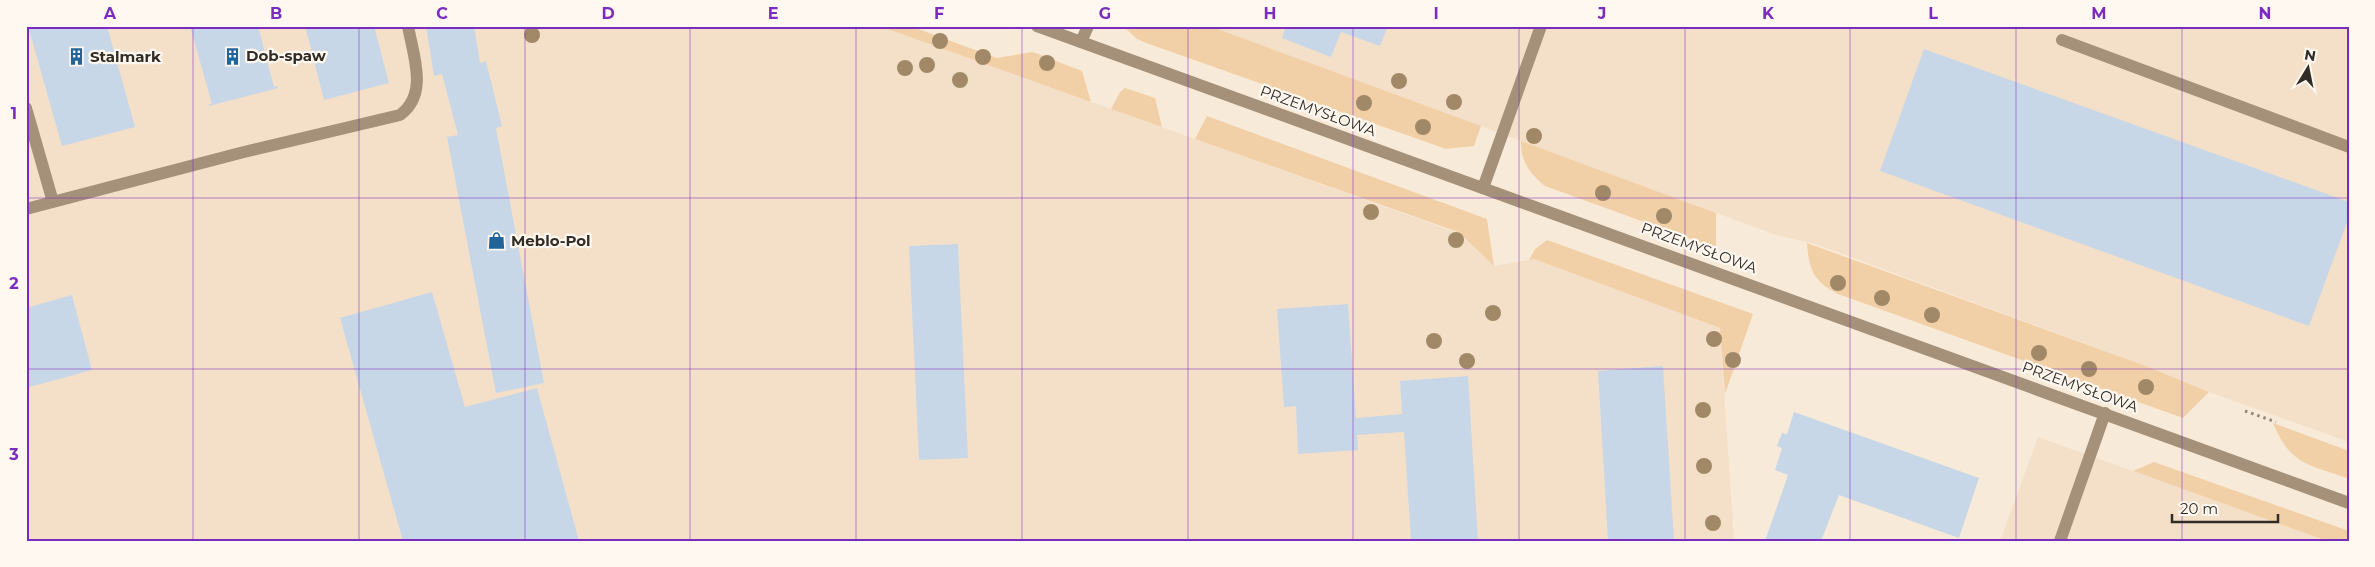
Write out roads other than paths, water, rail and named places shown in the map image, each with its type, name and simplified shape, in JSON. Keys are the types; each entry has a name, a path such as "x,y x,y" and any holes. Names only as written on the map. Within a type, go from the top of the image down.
{"street":[{"path":"26,209 240,153 400,115 409,108 415,98 417,86 416,69 408,26"},
{"name":"PRZEMYSŁOWA","path":"1037,26 2349,503"},
{"path":"1081,42 1088,26"},
{"path":"1483,188 1541,26"},
{"path":"2062,40 2349,147"},
{"path":"26,108 53,202"},
{"path":"2060,541 2105,413"}],"place":[{"name":"Dob-spaw","path":"232,56"},
{"name":"Stalmark","path":"76,57"},
{"name":"Meblo-Pol","path":"497,241"}]}
